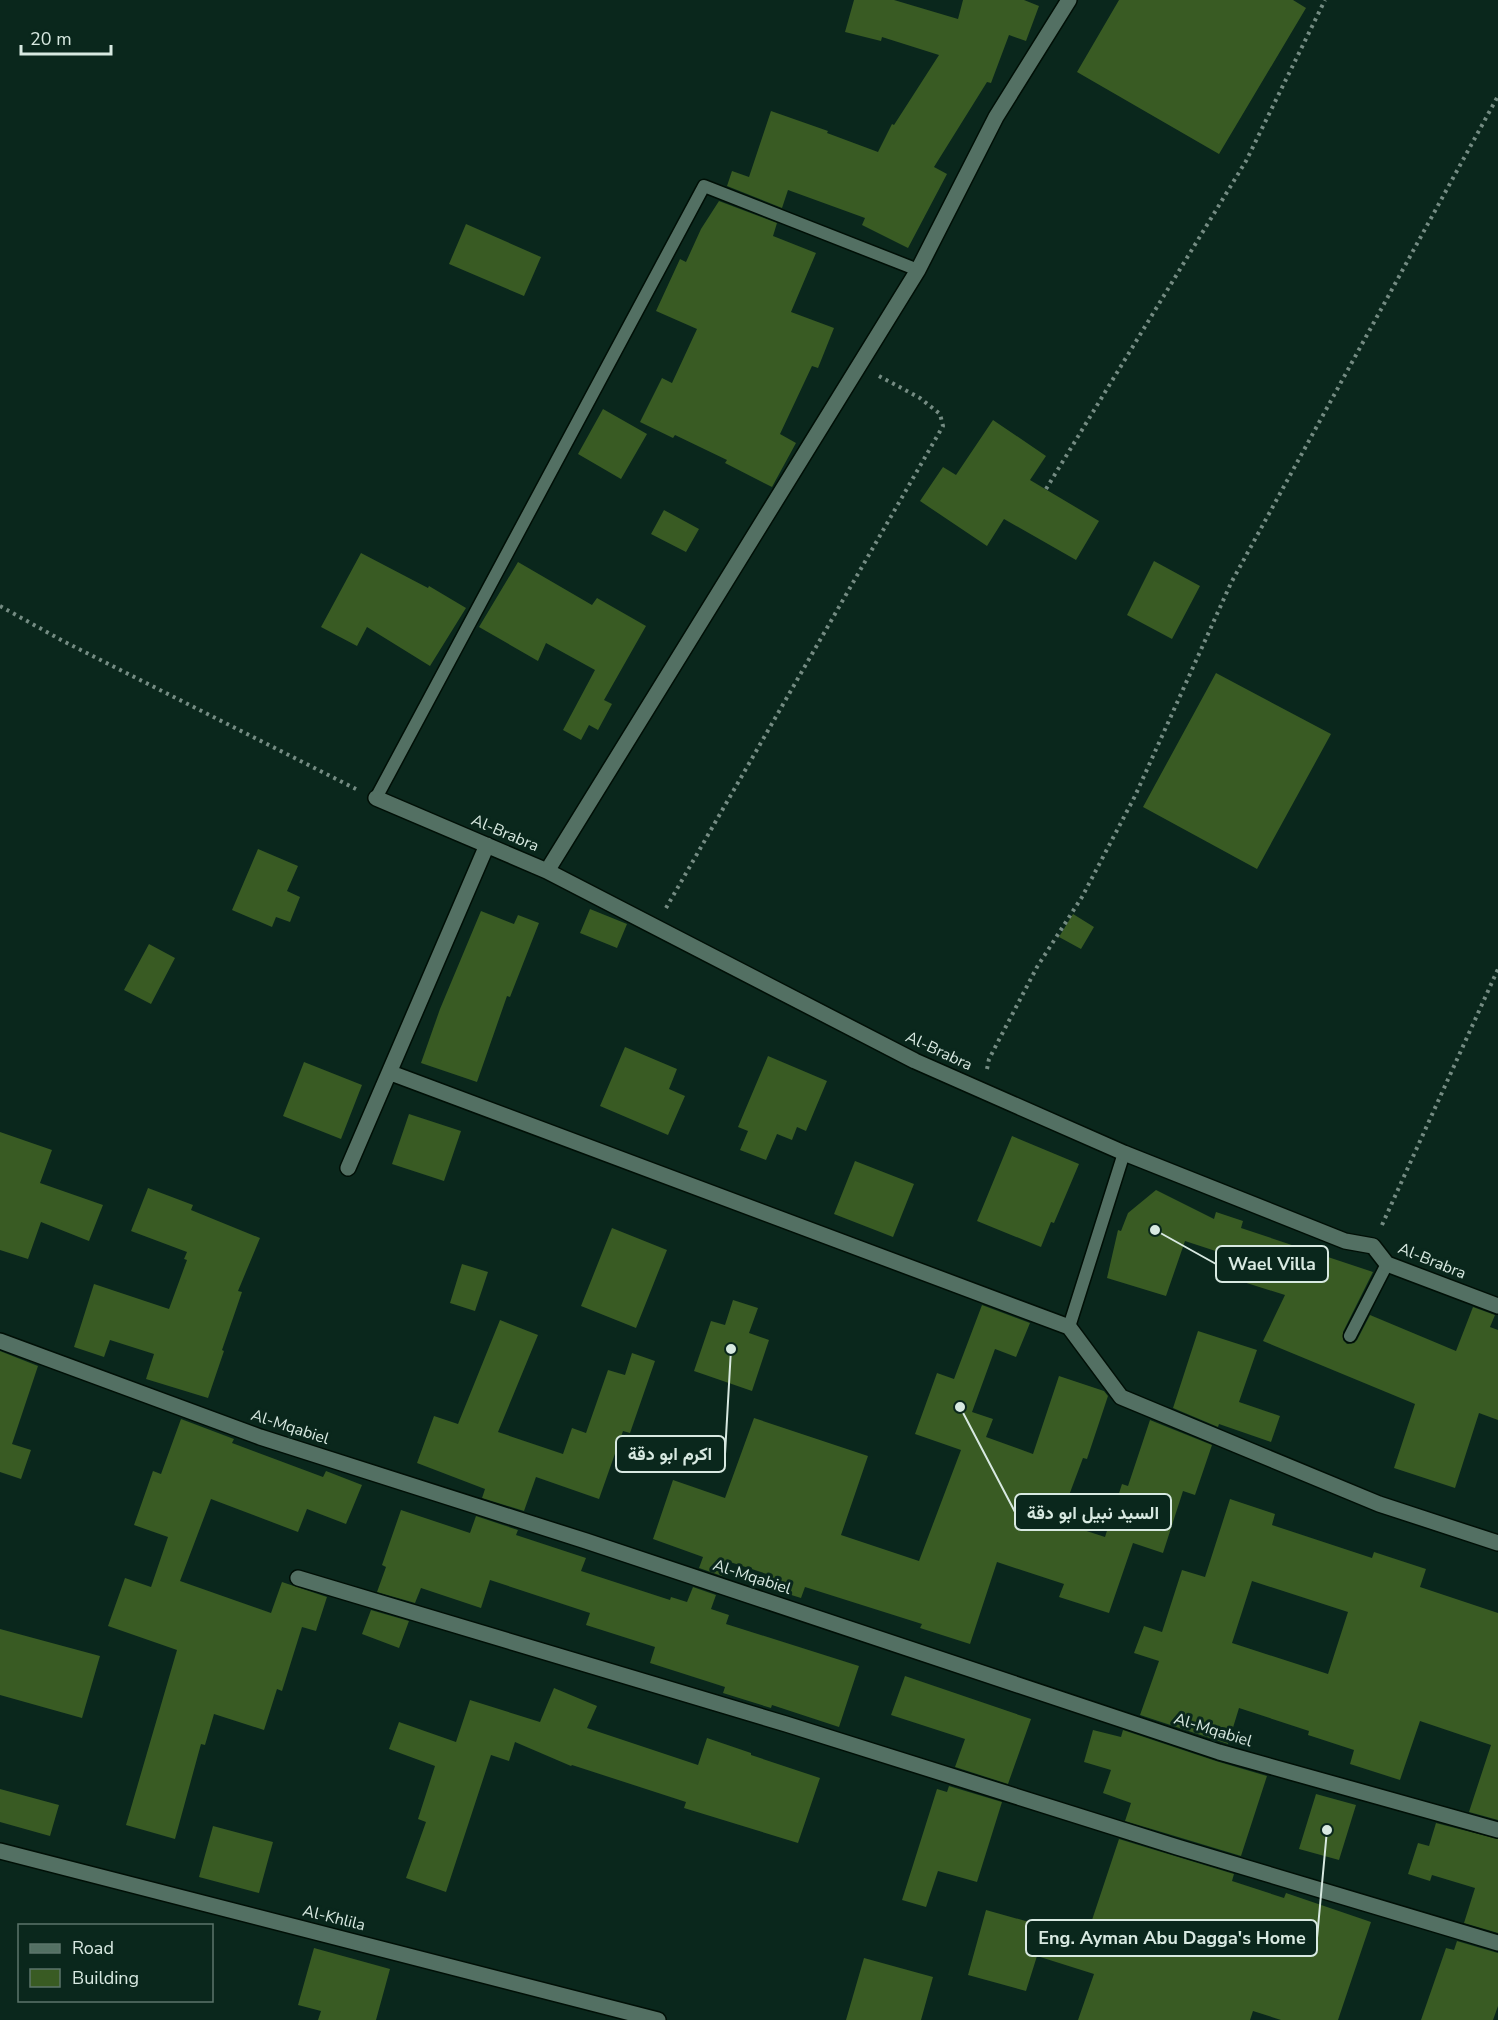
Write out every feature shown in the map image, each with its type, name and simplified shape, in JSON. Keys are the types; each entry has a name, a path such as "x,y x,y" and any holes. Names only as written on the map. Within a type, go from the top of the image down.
{"street":[{"path":"547,871 918,270 996,117 1069,0"},
{"name":"Al-Brabra","path":"376,798 547,871 915,1061 1124,1153 1345,1241 1373,1246 1387,1264 1498,1306"},
{"path":"348,1168 391,1073 487,845"},
{"path":"391,1073 1070,1326 1121,1397 1379,1504 1498,1543"},
{"name":"Al-Mqabiel","path":"0,1341 260,1437 586,1541 1220,1752 1498,1830"},
{"path":"298,1578 786,1724 1177,1847 1498,1943"},
{"name":"Al-Khlila","path":"0,1851 658,2020"}],"lane":[{"path":"376,798 704,186 918,270"},
{"path":"1070,1326 1124,1153"},
{"path":"1350,1336 1387,1264"}],"path":[{"path":"1046,489 1246,161 1326,0"},
{"path":"981,1090 989,1059 1031,978 1082,897 1135,796 1231,583 1498,96"},
{"path":"655,927 943,426 940,414 920,398 859,366"},
{"path":"0,606 63,641 376,798"},
{"path":"1373,1246 1498,969"}],"building":[{"path":"854,0 894,0 958,19 963,0 1024,0 1039,6 1026,41 1009,35 991,83 987,82 934,167 947,174 908,248 862,225 865,218 788,190 782,208 727,186 732,171 749,177 771,111 878,152 892,124 894,125 939,55 882,37 881,41 845,32"},
{"path":"1119,0 1293,0 1306,8 1219,154 1077,72"},
{"path":"719,201 777,223 773,236 816,253 791,312 834,328 818,368 812,366 780,434 796,443 772,487 725,463 727,460 675,435 673,438 640,422 662,378 672,383 697,329 656,311 680,259 686,262 701,229"},
{"path":"466,224 541,257 524,296 449,264"},
{"path":"603,409 647,434 621,479 578,454"},
{"path":"993,420 1046,456 1030,480 1099,521 1076,560 1004,519 987,546 920,501 943,467 956,475"},
{"path":"664,510 699,529 686,552 651,534"},
{"path":"361,553 428,588 429,586 466,608 430,666 367,627 357,646 321,627"},
{"path":"1154,561 1200,586 1172,639 1127,615"},
{"path":"518,562 592,605 597,598 646,626 604,700 612,704 598,730 589,725 581,740 563,730 595,670 546,643 538,661 479,627"},
{"path":"1216,673 1331,734 1257,869 1143,807"},
{"path":"258,849 298,866 287,891 300,897 290,922 276,917 272,927 232,910"},
{"path":"590,909 627,924 617,948 580,933"},
{"path":"481,911 514,924 518,915 539,923 510,997 507,996 477,1082 421,1063 440,1009"},
{"path":"1073,914 1094,927 1081,949 1059,937"},
{"path":"149,944 175,958 151,1004 124,990"},
{"path":"625,1047 677,1069 669,1089 685,1096 668,1135 600,1106"},
{"path":"768,1056 827,1081 806,1131 797,1127 792,1140 777,1134 766,1160 740,1150 748,1131 738,1127"},
{"path":"304,1062 362,1085 341,1139 283,1116"},
{"path":"409,1114 461,1131 444,1181 392,1164"},
{"path":"0,1132 52,1150 40,1183 103,1205 89,1241 41,1222 28,1259 0,1250"},
{"path":"1012,1136 1079,1164 1054,1223 1051,1222 1041,1247 977,1221"},
{"path":"855,1161 914,1184 893,1237 834,1214"},
{"path":"148,1188 193,1205 191,1210 260,1238 238,1291 242,1292 208,1398 146,1379 154,1354 110,1340 104,1357 74,1347 94,1284 169,1309 187,1260 184,1259 187,1252 131,1231"},
{"path":"1156,1190 1214,1219 1216,1212 1243,1221 1241,1228 1373,1272 1343,1332 1343,1340 1347,1344 1357,1340 1370,1315 1456,1351 1473,1307 1495,1315 1490,1327 1498,1330 1498,1420 1479,1413 1455,1488 1394,1468 1415,1404 1263,1341 1285,1295 1237,1280 1243,1260 1185,1241 1166,1296 1107,1278 1118,1230 1121,1231 1128,1213"},
{"path":"612,1228 667,1250 636,1328 581,1306"},
{"path":"462,1264 488,1272 475,1311 450,1303"},
{"path":"733,1300 758,1308 749,1333 769,1340 752,1391 694,1371 711,1321 725,1325"},
{"path":"982,1305 1030,1323 1016,1357 995,1349 972,1412 993,1419 986,1437 1033,1454 1059,1376 1104,1391 1108,1396 1087,1459 1083,1458 1059,1522 1105,1537 1122,1484 1128,1486 1150,1420 1212,1445 1195,1495 1183,1491 1163,1553 1133,1543 1109,1613 1059,1597 1064,1584 997,1562 970,1644 920,1628 922,1624 805,1587 801,1598 769,1588 773,1576 727,1561 722,1576 699,1568 703,1557 653,1539 673,1480 725,1498 754,1418 868,1456 841,1535 919,1561 961,1450 915,1434 937,1373 954,1379"},
{"path":"500,1320 538,1335 498,1432 563,1454 572,1428 586,1433 608,1370 625,1375 632,1353 655,1361 630,1433 623,1431 599,1499 536,1477 524,1511 482,1498 485,1489 417,1463 434,1416 458,1424"},
{"path":"1198,1331 1257,1350 1239,1402 1280,1416 1271,1442 1219,1424 1218,1427 1173,1408"},
{"path":"0,1351 38,1366 12,1444 31,1450 21,1479 0,1472"},
{"path":"181,1419 234,1439 232,1443 323,1477 326,1471 362,1485 346,1524 307,1509 298,1532 211,1499 180,1581 271,1613 282,1582 327,1597 316,1631 302,1627 282,1691 277,1689 264,1730 214,1714 205,1745 201,1744 175,1839 126,1825 177,1650 108,1626 125,1578 151,1587 168,1537 134,1525 153,1471 161,1474"},
{"path":"1230,1499 1275,1514 1272,1525 1372,1558 1374,1552 1426,1569 1420,1587 1498,1613 1498,1820 1469,1812 1491,1745 1420,1721 1400,1780 1350,1764 1354,1750 1308,1735 1309,1731 1239,1708 1228,1744 1140,1715 1159,1661 1134,1653 1144,1626 1162,1632 1182,1570 1205,1577","holes":["1252,1581 1348,1612 1328,1674 1232,1643"]},
{"path":"401,1510 470,1533 476,1516 518,1530 516,1535 586,1558 581,1571 670,1600 671,1597 687,1602 693,1587 716,1595 711,1609 729,1615 726,1624 859,1666 839,1727 772,1705 771,1708 723,1693 725,1687 650,1663 655,1647 586,1625 590,1613 490,1580 481,1608 421,1588 415,1603 377,1592 386,1567 382,1565"},
{"path":"371,1610 409,1621 399,1648 362,1634"},
{"path":"0,1629 100,1656 82,1718 0,1695"},
{"path":"905,1676 1031,1719 1008,1784 955,1767 965,1739 891,1715"},
{"path":"554,1688 597,1706 587,1728 698,1765 707,1738 820,1778 798,1843 684,1808 686,1802 571,1766 515,1742 509,1761 491,1755 446,1892 406,1878 426,1822 418,1819 435,1766 389,1749 399,1722 456,1742 470,1700 540,1722"},
{"path":"1093,1730 1121,1737 1123,1730 1267,1776 1241,1856 1125,1821 1131,1803 1103,1793 1111,1770 1084,1762"},
{"path":"949,1786 1002,1802 977,1882 938,1871 926,1907 902,1900 937,1789 947,1792"},
{"path":"0,1789 59,1805 50,1836 0,1822"},
{"path":"1316,1794 1356,1805 1339,1860 1299,1849"},
{"path":"1436,1823 1498,1839 1498,1933 1464,1923 1475,1888 1432,1875 1430,1881 1408,1874 1418,1843 1429,1846"},
{"path":"213,1826 273,1842 259,1893 199,1877"},
{"path":"1119,1839 1234,1874 1232,1881 1284,1898 1286,1893 1371,1922 1338,2020 1281,2020 1253,2011 1250,2020 1078,2020 1094,1974 1037,1956 1026,1991 968,1975 986,1910 1047,1927 1050,1919 1088,1932"},
{"path":"1457,1941 1498,1953 1498,2006 1493,2020 1421,2020 1446,1948 1454,1950"},
{"path":"314,1948 390,1969 376,2020 318,2020 321,2011 298,2005"},
{"path":"864,1958 933,1977 921,2020 846,2020"}],"place":[{"name":"Wael Villa","path":"1155,1230"},
{"name":"اكرم ابو دقة","path":"731,1349"},
{"name":"السيد نبيل ابو دقة","path":"960,1407"},
{"name":"Eng. Ayman Abu Dagga's Home","path":"1327,1830"}]}
